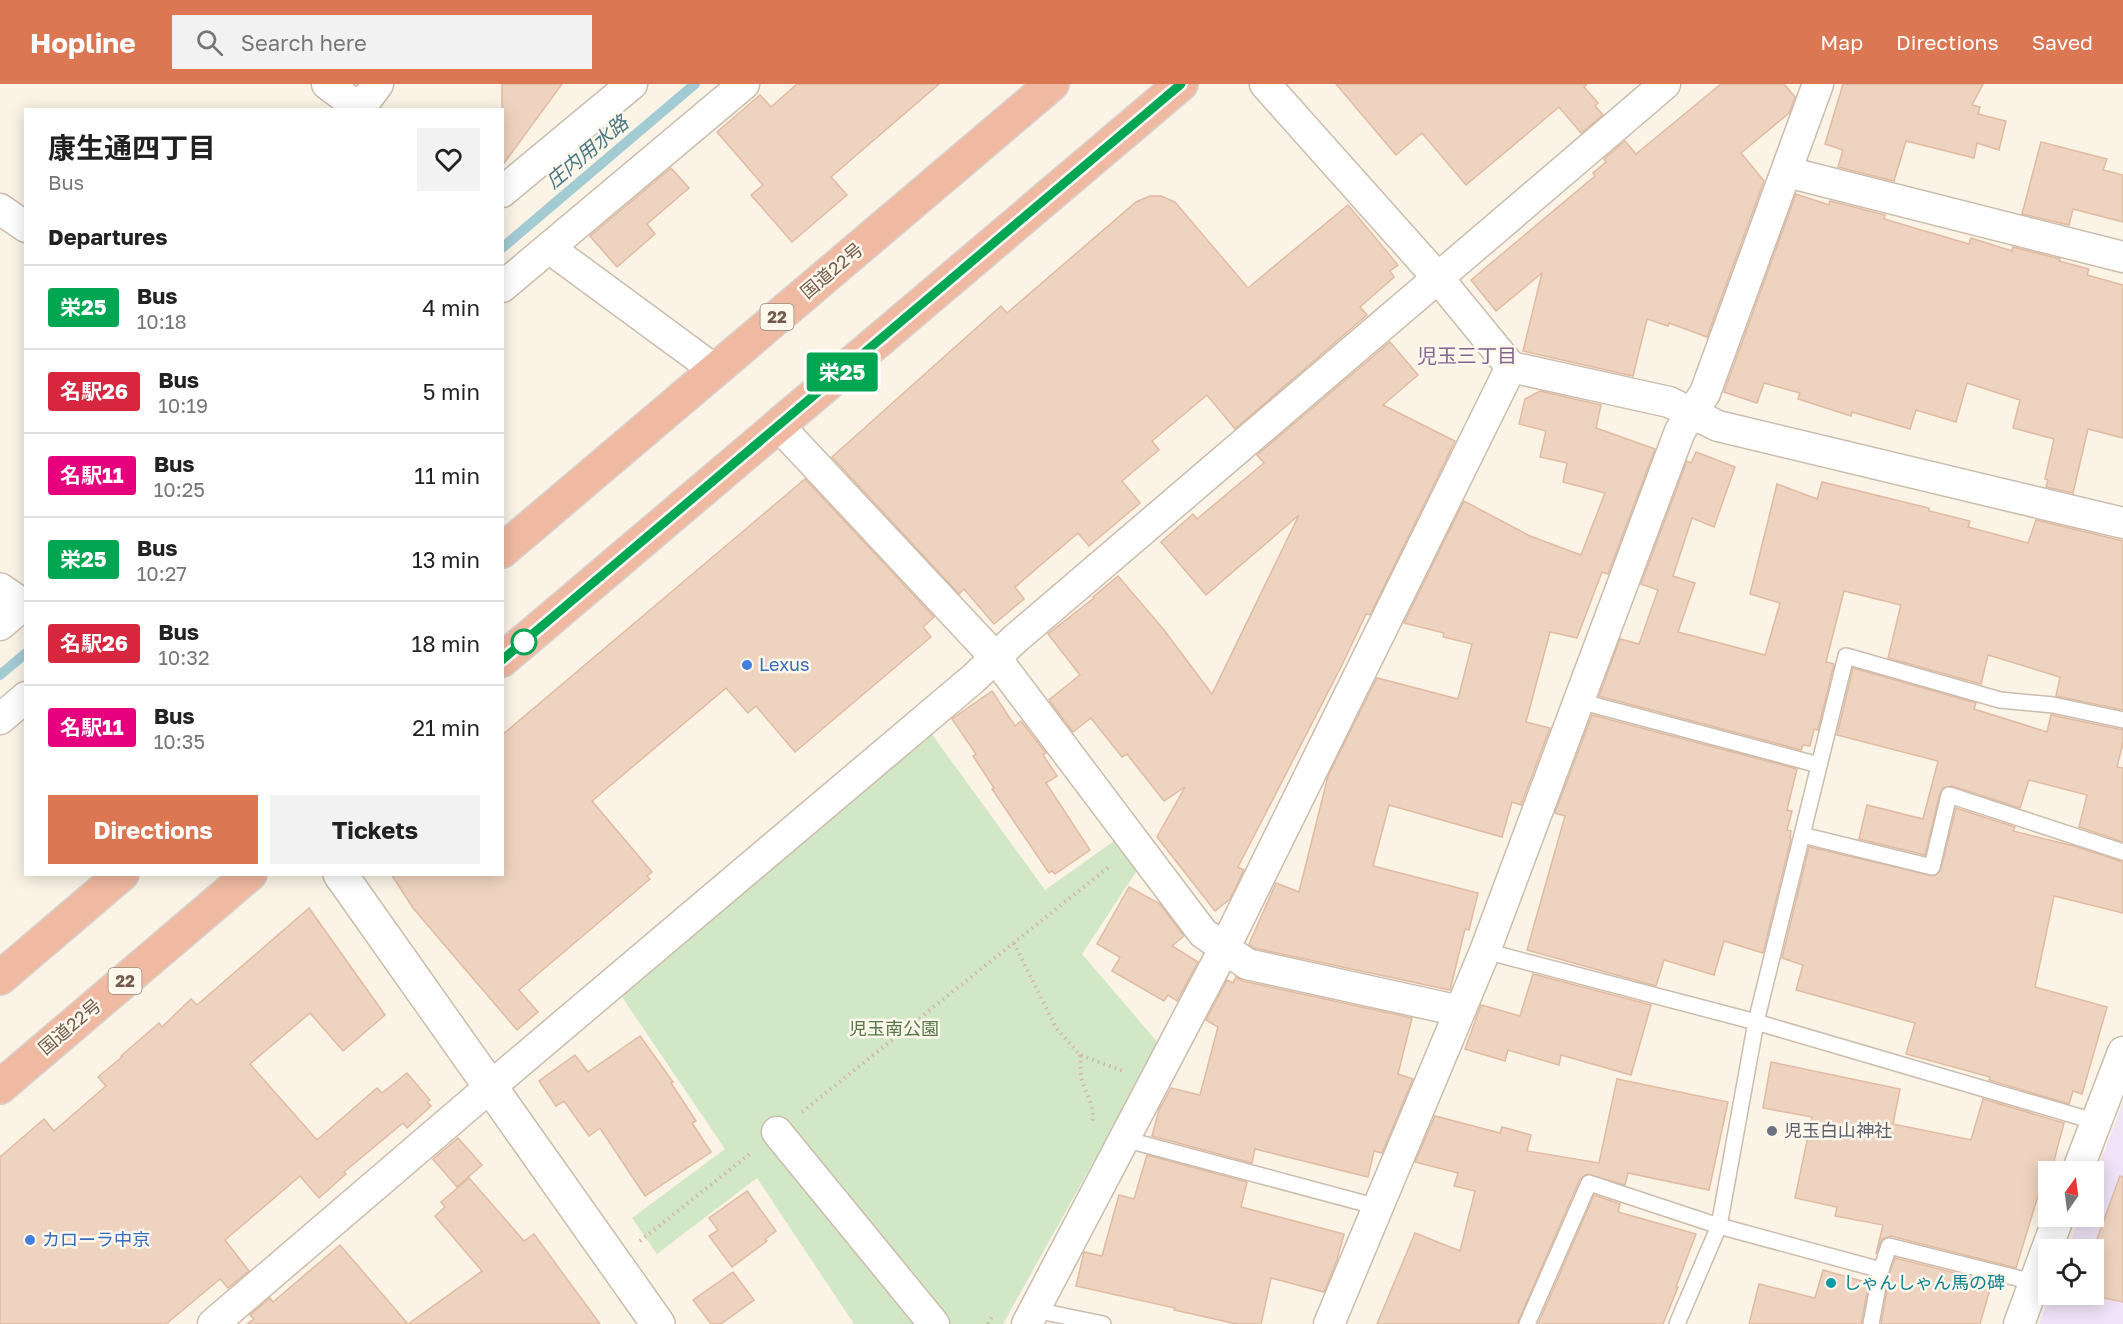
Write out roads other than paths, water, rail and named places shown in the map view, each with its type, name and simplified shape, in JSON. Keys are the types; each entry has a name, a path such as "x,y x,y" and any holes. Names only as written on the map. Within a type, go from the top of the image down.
{"highway":[{"name":"国道22号","path":"504,549 1052,84"},
{"path":"504,658 1181,84"},
{"path":"0,978 120,876"},
{"name":"国道22号","path":"0,1087 247,876"}],"street":[{"path":"327,84 360,108"},
{"path":"362,108 378,84"},
{"path":"504,190 632,84"},
{"path":"504,284 744,84"},
{"path":"1265,84 1438,278 1511,367 1669,402 1718,426 2123,523"},
{"path":"213,1324 975,678 995,657 1665,84"},
{"path":"1329,1324 1485,951 1680,431 1705,393 1818,84"},
{"path":"1786,172 2123,257"},
{"path":"0,209 24,226"},
{"path":"549,248 715,370"},
{"path":"1031,1317 1224,949 1511,367"},
{"path":"779,426 995,657 1203,933 1247,964 1460,1011"},
{"path":"0,719 24,699"},
{"path":"341,876 658,1324"},
{"path":"2081,1161 2123,1052"},
{"path":"777,1132 934,1324"},
{"path":"2019,1324 2055,1227"}],"lane":[{"path":"1677,1324 1719,1226 1756,1022 1846,656 2000,700 2053,705 2123,720"},
{"path":"1579,701 1819,765"},
{"path":"1802,834 1932,867 1949,795 2123,852"},
{"path":"1485,951 1756,1022 2097,1122"},
{"path":"1124,1139 1378,1207"},
{"path":"1527,1324 1589,1182 1719,1226 1881,1270"},
{"path":"1871,1324 1881,1270 1889,1246 2033,1282"},
{"path":"1031,1317 1103,1324"}],"waterway":[{"name":"庄内用水路","path":"504,246 695,84"},
{"name":"庄内用水路","path":"0,675 24,655"}],"place":[{"name":"Lexus","path":"747,665"},
{"name":"児玉白山神社","path":"1772,1131"},
{"name":"カローラ中京","path":"30,1240"},
{"name":"しゃんしゃん馬の碑","path":"1831,1283"}],"district":[{"name":"児玉三丁目","path":"1467,356"}],"park label":[{"name":"児玉南公園","path":"894,1029"}]}
